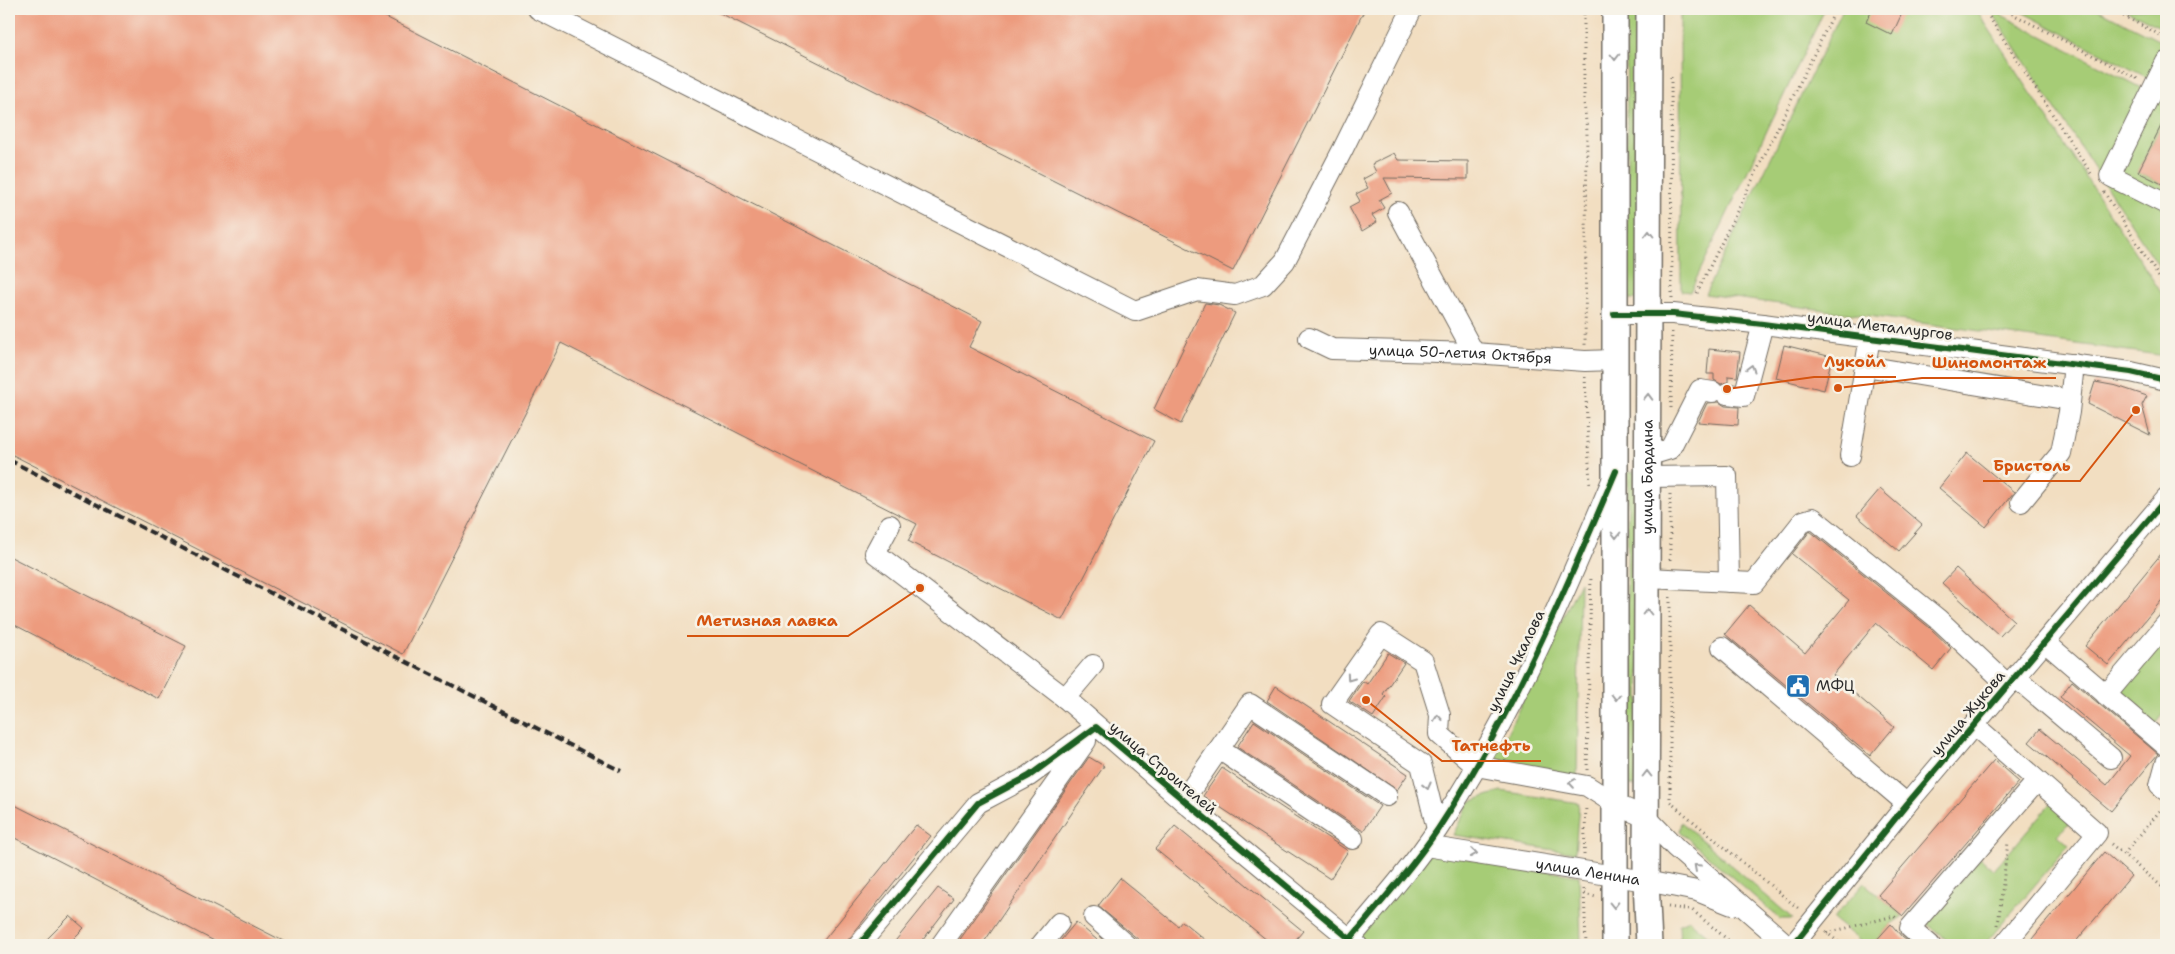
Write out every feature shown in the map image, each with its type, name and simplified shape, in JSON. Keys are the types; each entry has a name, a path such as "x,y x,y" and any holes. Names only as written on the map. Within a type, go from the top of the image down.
{"main road":[{"name":"улица Бардина","path":"1615,9 1615,945"},
{"name":"улица Бардина","path":"1649,9 1661,314 1654,470 1658,578 1647,818 1646,881 1649,945"}],"street":[{"path":"538,9 1135,311 1197,290 1235,295 1263,285 1285,261 1412,9"},
{"path":"2166,62 2110,176 2166,204"},
{"path":"1398,212 1474,353"},
{"name":"улица Металлургов","path":"1614,314 1661,314 1763,324 2074,364 2131,372 2166,380"},
{"path":"1654,470 1670,449 1700,390 1744,396 1763,324"},
{"path":"1850,456 1870,337"},
{"name":"улица 50-летия Октября","path":"1309,338 1332,348 1474,353 1585,361 1614,360"},
{"path":"2021,502 2061,453 2074,364"},
{"path":"1865,366 2070,400"},
{"path":"1654,470 1727,476 1729,582"},
{"name":"улица Чкалова","path":"1351,943 1426,846 1476,766 1532,661 1616,471"},
{"name":"улица Жукова","path":"1792,945 1820,927 1908,804 2166,500"},
{"path":"1658,578 1754,583 1803,522 1813,518 2012,681 2112,758"},
{"path":"890,525 875,553 1065,698 1096,727 941,945"},
{"path":"2106,695 2166,624"},
{"path":"1438,829 1421,764 1332,704 1381,634 1423,661 1440,715 1439,734 1476,766"},
{"path":"2046,643 2166,746"},
{"path":"1722,647 1908,804"},
{"path":"1065,698 1094,665"},
{"path":"1183,801 1250,704 1387,796"},
{"path":"1974,725 2097,832 2004,945"},
{"name":"улица Строителей","path":"859,945 978,803 1029,776 1096,727 1351,943"},
{"path":"1219,749 1353,839"},
{"path":"2166,763 2160,785 2166,790"},
{"name":"улица Ленина","path":"1476,766 1587,786 1615,804 1647,818 1676,848 1787,945"},
{"path":"1930,945 1910,928 2037,781"},
{"name":"улица Ленина","path":"1426,846 1614,875 1696,891 1746,911"},
{"path":"1094,917 1126,945"},
{"path":"1041,945 1059,924"}],"path":[{"path":"1584,9 1584,103 1588,131 1585,361 1590,489"},
{"path":"1697,293 1836,9"},
{"path":"1984,9 2096,181"},
{"path":"2003,9 2154,87"},
{"path":"2110,9 2166,38"},
{"path":"1670,410 1661,314 1671,68"},
{"path":"2102,190 2166,288"},
{"path":"1654,470 1670,802 1842,945"},
{"path":"1586,945 1584,871 1591,568"},
{"path":"2124,854 2166,804"},
{"path":"1997,926 2012,810"},
{"path":"2097,832 2166,890"},
{"path":"1668,916 1668,906 1692,910 1734,945"},
{"path":"1820,927 1894,916 1910,928"}],"green space":[{"path":"1626,9 1639,9 1641,299 1628,299"},
{"path":"1680,9 1825,9 1690,292 1681,291"},
{"path":"1843,9 1976,9 2166,300 2166,356 1705,294"},
{"path":"1990,9 2148,91 2152,80 2016,9 2097,9 2166,44 2166,116 2138,172 2166,186 2166,277"},
{"path":"2124,9 2166,9 2166,30"},
{"path":"1628,472 1640,472 1639,787 1625,784"},
{"path":"1580,582 1577,779 1509,770 1496,756"},
{"path":"2166,636 2166,710 2154,726 2117,696"},
{"path":"1501,791 1579,803 1575,853 1453,835 1469,802"},
{"path":"2053,801 2073,818 2058,835 2069,845 1984,945 1953,945 1925,922 1980,858 1994,870"},
{"path":"1681,822 1793,919 1780,919 1679,831"},
{"path":"1428,852 1579,876 1581,945 1362,945 1356,940"},
{"path":"1864,883 1903,916 1891,924 1872,945 1865,945 1833,919"},
{"path":"1689,920 1719,945 1680,945 1679,924"}],"building":[{"path":"9,9 370,9 982,321 969,347 1154,441 1062,620 908,541 917,524 561,343 403,654 9,453"},
{"path":"712,9 1365,9 1233,271"},
{"path":"1872,9 1904,9 1892,35 1866,22"},
{"path":"2166,116 2166,186 2138,172"},
{"path":"1394,153 1398,160 1468,161 1468,179 1384,178 1392,193 1379,200 1384,208 1372,215 1377,222 1362,231 1349,207 1360,201 1356,194 1368,188 1363,179 1376,172 1372,164"},
{"path":"1205,303 1219,305 1235,313 1181,424 1154,409"},
{"path":"1784,345 1832,357 1824,390 1776,378"},
{"path":"1709,349 1740,352 1737,377 1728,376 1728,382 1721,384 1714,380 1714,374 1707,374"},
{"path":"2095,382 2117,386 2147,396 2142,405 2150,435 2088,404"},
{"path":"1719,402 1725,406 1739,407 1738,425 1698,422 1707,403"},
{"path":"1967,453 2014,492 1986,527 1939,488"},
{"path":"1880,489 1922,525 1899,551 1857,516"},
{"path":"1810,531 1930,628 1951,648 1933,670 1876,623 1833,675 1894,727 1870,756 1725,634 1749,605 1805,653 1849,600 1792,554"},
{"path":"2166,548 2166,595 2108,665 2085,646"},
{"path":"9,556 186,646 159,699 9,622"},
{"path":"1956,568 2014,621 2000,636 1942,583"},
{"path":"1388,653 1404,663 1383,694 1386,697 1373,717 1349,701 1363,681 1367,684"},
{"path":"2072,681 2158,754 2111,811 2029,742 2040,729 2107,785 2130,756 2060,697"},
{"path":"1276,686 1408,774 1397,790 1267,701"},
{"path":"1254,721 1380,806 1363,831 1237,747"},
{"path":"1089,757 1104,766 982,945 956,945"},
{"path":"1994,760 2019,782 1903,916 1878,895"},
{"path":"1222,768 1348,851 1330,879 1203,796"},
{"path":"9,802 291,945 222,945 9,835"},
{"path":"916,825 931,836 844,945 820,945"},
{"path":"1175,826 1303,931 1291,945 1273,945 1155,849"},
{"path":"2104,852 2131,876 2073,945 2027,945"},
{"path":"1120,878 1178,926 1182,921 1211,945 1145,945 1098,906"},
{"path":"938,888 954,899 919,945 892,945"},
{"path":"70,916 84,928 67,945 41,945"},
{"path":"1076,922 1103,945 1057,945"},
{"path":"1891,924 1902,937 1912,945 1872,945"}],"railway":[{"path":"9,460 621,771"}],"cycle path":[{"path":"1614,314 1673,314 1763,324 2131,372 2166,380"},
{"path":"1346,944 1394,888 1428,844 1489,744 1556,609 1616,471"},
{"path":"1793,945 1907,804 2166,499"},
{"path":"859,945 978,803 1029,776 1096,727 1350,939"}],"place":[{"name":"Шиномонтаж","path":"1838,388"},
{"name":"Лукойл","path":"1727,389"},
{"name":"Бристоль","path":"2136,410"},
{"name":"Метизная лавка","path":"920,588"},
{"name":"МФЦ","path":"1798,686"},
{"name":"Татнефть","path":"1366,700"}]}
